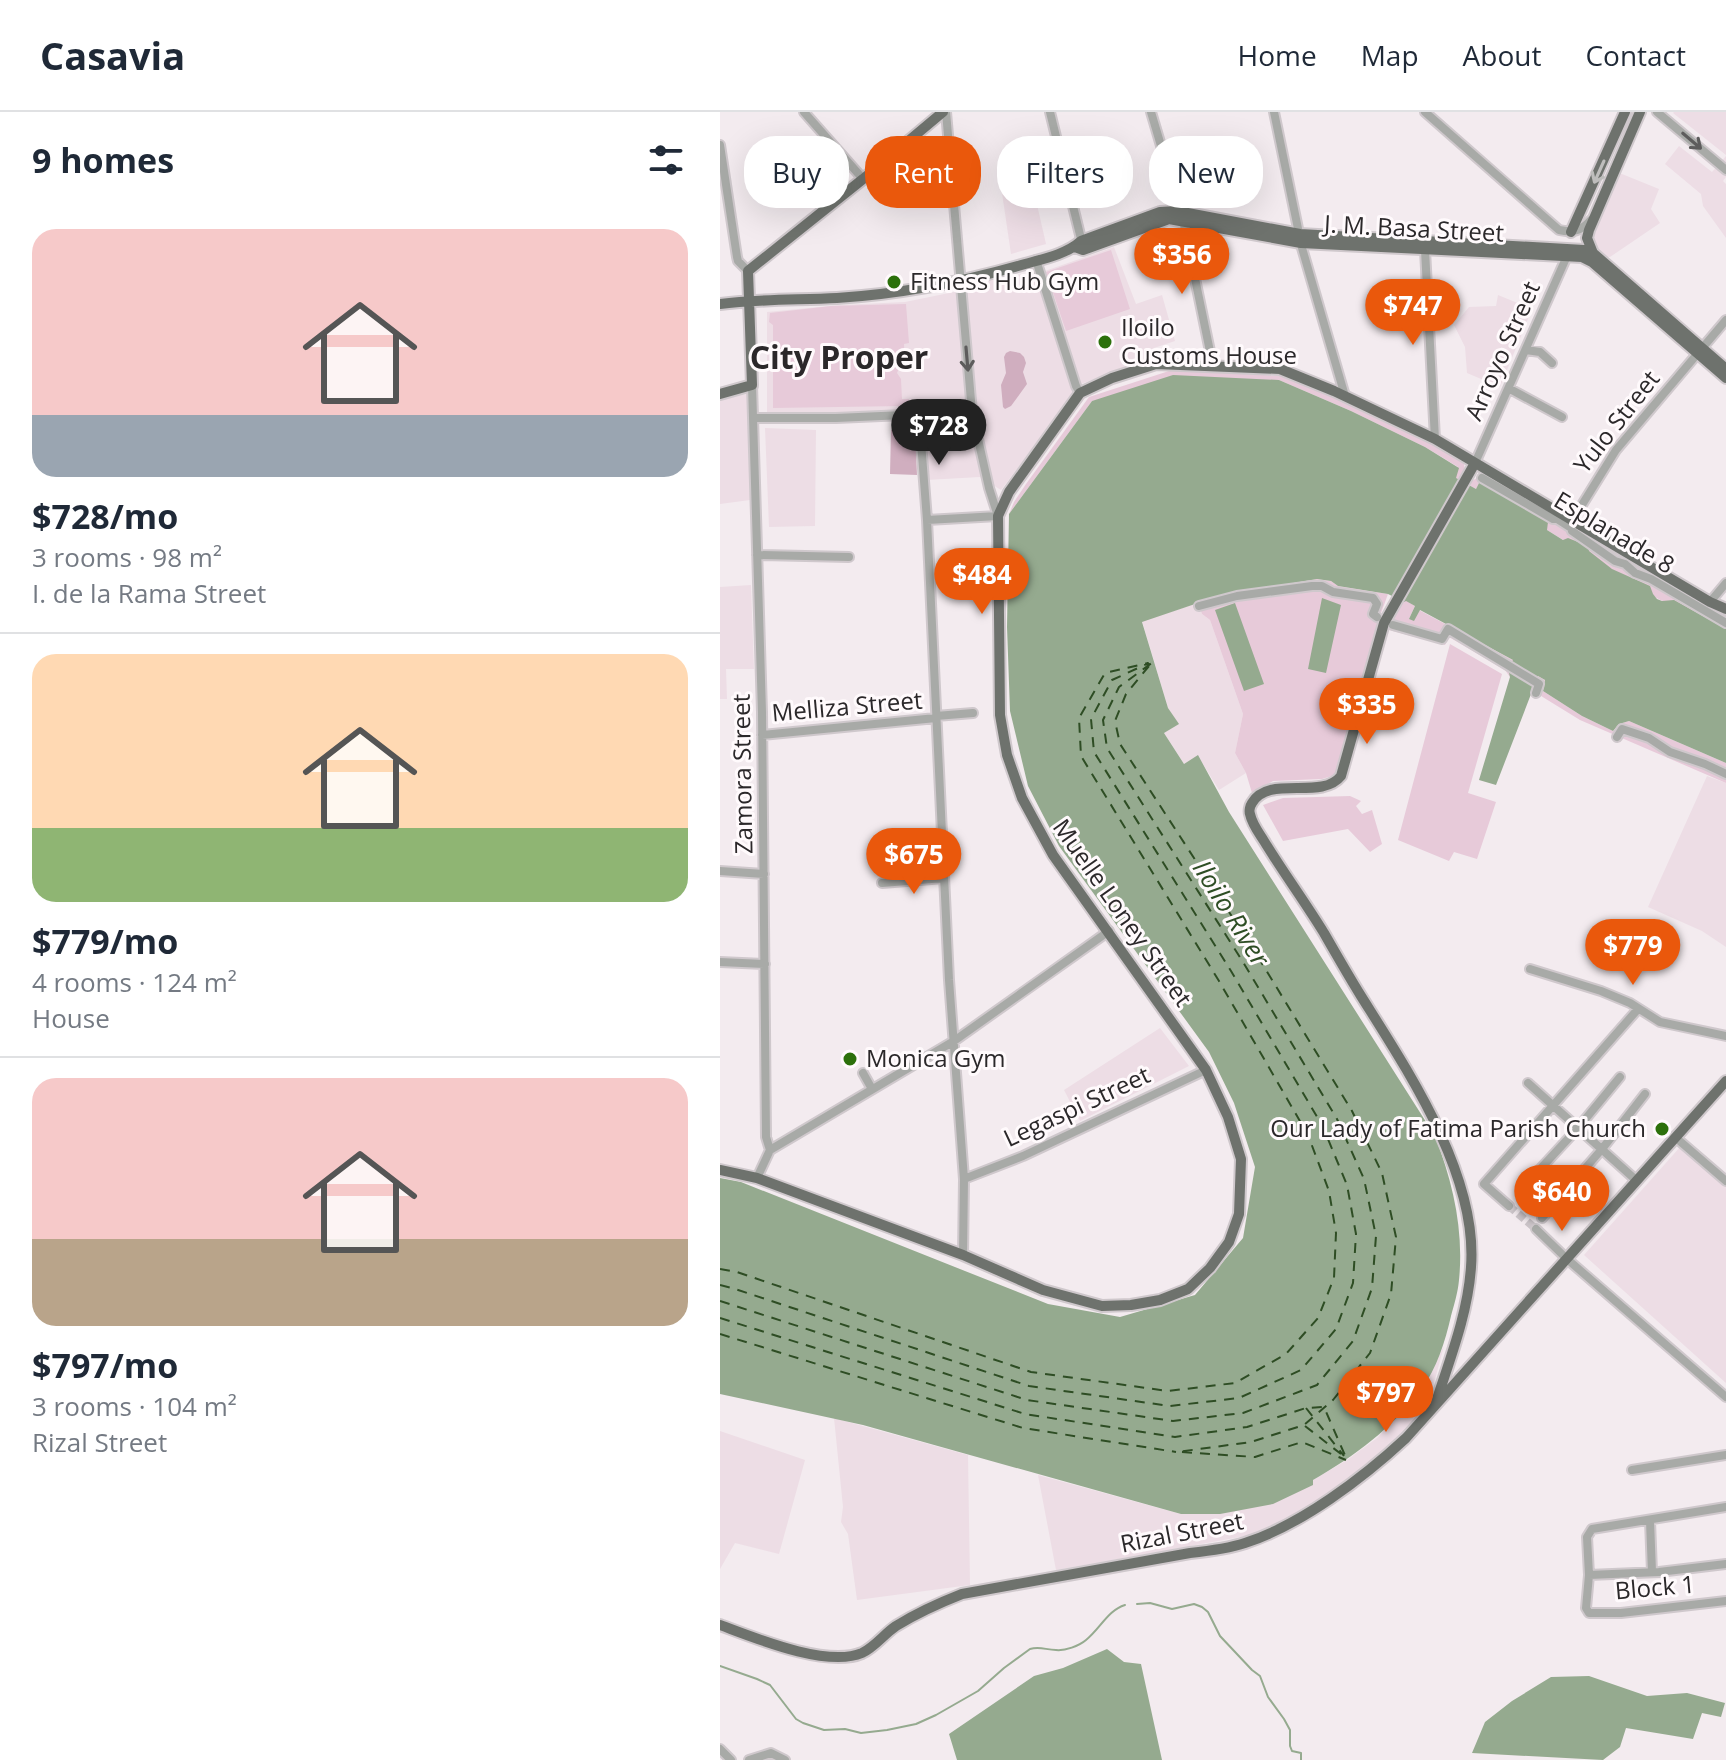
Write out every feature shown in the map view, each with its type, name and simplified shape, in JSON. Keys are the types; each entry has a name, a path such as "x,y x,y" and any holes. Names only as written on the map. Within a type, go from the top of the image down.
{"main road":[{"path":"748,271 945,112"},
{"path":"1571,232 1625,112"},
{"path":"1593,253 1587,238 1594,217 1640,112"},
{"name":"J. M. Basa Street","path":"720,304 912,291 1036,260 1182,216 1300,239 1425,250 1568,252"},
{"name":"J. M. Basa Street","path":"1300,239 1568,252"},
{"path":"1568,252 1584,250 1593,253 1726,378"},
{"path":"1568,252 1589,259 1726,369"},
{"name":"Zamora Street","path":"748,271 752,385"},
{"path":"1080,393 1112,378 1156,364 1280,369 1435,439 1726,609"},
{"path":"720,394 752,385"},
{"name":"Muelle Loney Street","path":"720,1170 757,1178 963,1255 1043,1290 1102,1306 1160,1300 1188,1289 1210,1268 1229,1242 1239,1214 1241,1159 1228,1117 1206,1070 1053,855 1022,798 1007,755 1000,715 998,516 1009,492 1080,393"},
{"path":"1434,1408 1466,1299 1471,1266 1469,1229 1454,1166 1440,1132 1400,1058 1271,852 1253,822 1250,809 1258,796 1266,791 1322,787 1341,776 1377,642 1393,605 1475,463"},
{"name":"Rizal Street","path":"720,1625 803,1652 849,1657 870,1648 893,1628 962,1594 1225,1549 1268,1534 1306,1513 1384,1458 1434,1408 1726,1081"}],"street":[{"path":"804,112 863,179"},
{"path":"927,520 998,516 972,412 945,112"},
{"path":"1050,112 1080,246"},
{"path":"1151,112 1182,216 1213,366"},
{"path":"1274,112 1300,239 1345,396"},
{"path":"1425,112 1559,230 1571,232 1584,227 1594,217"},
{"path":"1657,112 1726,170"},
{"path":"720,148 737,257 748,271"},
{"path":"1425,250 1435,439"},
{"name":"Arroyo Street","path":"1475,463 1568,252"},
{"path":"1036,260 1080,393"},
{"name":"Yulo Street","path":"1572,521 1616,450 1726,320"},
{"path":"1526,350 1540,352 1552,363"},
{"name":"Zamora Street","path":"752,385 762,735 766,1137 770,1150"},
{"path":"1510,389 1562,417"},
{"path":"753,418 919,416 972,412"},
{"path":"919,416 964,1179 963,1255"},
{"name":"Esplanade 8","path":"1482,478 1571,528 1635,573 1651,579 1726,623"},
{"path":"757,555 849,557"},
{"path":"1710,602 1726,583"},
{"path":"1199,606 1263,592 1322,586 1333,592 1373,598 1377,604 1373,614 1377,617"},
{"path":"1393,625 1442,639 1448,629 1538,688"},
{"name":"Melliza Street","path":"762,735 973,713"},
{"path":"1617,737 1622,729 1649,738 1670,752 1726,774"},
{"path":"720,871 764,874"},
{"path":"882,883 944,878"},
{"path":"757,1178 770,1150 954,1041 1109,931"},
{"path":"720,962 765,964"},
{"path":"1530,969 1601,991 1630,1003 1660,1022 1726,1036"},
{"path":"1509,1206 1484,1184 1638,1009"},
{"name":"Legaspi Street","path":"964,1179 1023,1156 1206,1070"},
{"path":"863,1073 872,1089"},
{"path":"1530,1180 1620,1077"},
{"path":"1528,1083 1637,1181"},
{"path":"1542,1218 1645,1094"},
{"path":"1675,1137 1726,1181"},
{"path":"1536,1229 1726,1397"},
{"path":"1632,1470 1726,1455"},
{"path":"1726,1507 1592,1529 1587,1537 1589,1575 1726,1564"},
{"path":"1650,1521 1652,1572"},
{"name":"Block 1","path":"1589,1575 1587,1611 1593,1613 1621,1613 1726,1601"},
{"path":"720,1749 731,1760"},
{"path":"749,1760 771,1753 785,1760"}],"shaded area":[{"path":"1726,112 1726,155 1673,113"},
{"path":"1679,146 1712,172 1726,156 1726,177 1723,181 1726,184 1726,238 1703,206 1701,194 1665,164"},
{"path":"1617,172 1659,189 1651,209 1660,223 1606,257 1594,249 1591,235"},
{"path":"1004,208 1038,208 1046,244 1011,254"},
{"path":"1114,247 1136,304 1162,295 1175,341 1154,348 1156,356 1081,384 1001,490 980,477 926,480 922,411 767,414 767,312 905,302 954,292 962,285 1042,272"},
{"path":"1111,250 1130,309 1066,331 1046,272"},
{"path":"1498,295 1532,309 1500,387 1467,373 1465,347 1454,325 1469,307 1496,306"},
{"path":"906,304 909,343 904,344 905,365 897,373 901,379 902,399 909,399 909,403 903,403 903,406 773,408 773,325 769,322 770,313 831,306"},
{"path":"1010,351 1024,357 1023,372 1027,384 1011,406 1005,409 1001,385 1006,373 1004,357"},
{"path":"1172,370 1280,376 1340,400 1388,424 1397,425 1464,462 1465,473 1460,481 1455,478 1458,467 1425,447 1279,380 1092,401 1009,514 1026,484 1089,397"},
{"path":"747,394 750,500 720,504 720,400"},
{"path":"915,427 917,475 890,474 891,430"},
{"path":"765,428 816,430 815,526 769,527"},
{"path":"1483,474 1726,614 1726,637 1694,612 1657,598 1547,530 1480,481 1476,489 1470,486"},
{"path":"1317,579 1331,581 1338,586 1388,594 1335,775 1322,779 1273,781 1252,793 1235,753 1243,714 1210,620 1202,614 1198,603 1240,592"},
{"path":"751,585 754,669 726,669 727,699 720,699 720,587"},
{"path":"1405,600 1415,606 1409,619 1419,610 1513,660 1545,680 1543,691 1582,716 1613,731 1619,724 1629,721 1726,763 1726,783 1580,720 1449,637 1445,645 1389,630 1398,607"},
{"path":"1198,603 1202,614 1210,620 1243,714 1235,753 1246,773 1219,790 1198,756 1184,764 1164,733 1178,724 1168,708 1142,621"},
{"path":"1450,644 1502,674 1468,793 1496,802 1477,859 1454,852 1449,861 1398,840"},
{"path":"1707,776 1726,783 1726,947 1702,931 1648,907"},
{"path":"1350,796 1361,801 1356,806 1362,814 1372,810 1382,844 1370,852 1348,829 1283,841 1263,805 1283,798"},
{"path":"1160,1028 1189,1066 1080,1121 1064,1090"},
{"path":"1681,1146 1726,1185 1726,1383 1584,1255"},
{"path":"1444,1346 1427,1409 1384,1454 1354,1478 1302,1511 1246,1536 1056,1570 1038,1475 1181,1514 1313,1480 1377,1438 1423,1387"},
{"path":"834,1418 968,1455 970,1585 857,1600 848,1534 841,1522 843,1507"},
{"path":"720,1431 805,1460 779,1554 735,1543 720,1569"}],"water":[{"name":"Iloilo River","path":"1173,375 1279,380 1351,411 1425,447 1459,468 1456,478 1476,489 1480,481 1548,522 1547,530 1563,540 1568,538 1588,546 1589,551 1612,569 1650,586 1657,599 1674,600 1726,629 1726,763 1629,721 1619,724 1613,731 1543,691 1545,680 1538,676 1496,785 1479,780 1513,660 1420,610 1414,621 1409,619 1415,606 1406,601 1388,594 1338,586 1331,581 1317,579 1240,592 1142,622 1168,708 1179,724 1164,733 1184,764 1198,755 1229,812 1435,1136 1452,1189 1460,1243 1459,1280 1446,1335 1432,1373 1410,1404 1372,1440 1313,1480 1313,1485 1273,1504 1220,1514 1181,1514 863,1425 720,1394 720,1178 741,1182 1048,1304 1120,1317 1195,1295 1243,1238 1255,1167 1234,1103 1209,1052 1059,846 1028,786 1010,711 1007,627 1009,514 1092,401"},
{"path":"1322,598 1341,605 1326,673 1308,669"},
{"path":"1235,603 1264,684 1244,691 1215,610"},
{"path":"1107,1649 1124,1662 1141,1664 1162,1760 957,1760 949,1734 1034,1676 1063,1668"},
{"path":"1589,1676 1647,1696 1687,1693 1725,1703 1721,1717 1702,1713 1693,1739 1626,1728 1620,1747 1603,1760 1472,1753 1485,1722 1512,1701 1551,1677"}],"waterway":[{"path":"1137,1604 1150,1603 1172,1609 1194,1604 1208,1612 1220,1636 1260,1676 1268,1697 1290,1730 1292,1751 1301,1753 1301,1760"},
{"path":"720,1666 770,1685 796,1719 803,1723 824,1730 845,1729 861,1733 887,1730 916,1724 936,1715 978,1691 1030,1649 1060,1650 1080,1644 1114,1611 1125,1605"}],"ferry route":[{"path":"720,1301 1027,1400 1173,1421 1243,1413 1317,1385 1353,1341 1372,1288 1376,1236 1364,1179 1337,1119 1243,962 1107,748 1103,720 1119,687 1153,662"},
{"path":"720,1269 737,1272 1031,1372 1168,1391 1235,1383 1286,1354 1318,1318 1334,1278 1336,1233 1329,1191 1308,1135 1219,981 1081,756 1079,718 1105,673 1148,663"},
{"path":"720,1285 1029,1386 1170,1406 1239,1398 1301,1370 1336,1329 1353,1283 1356,1234 1347,1185 1323,1127 1231,971 1094,752 1091,719 1112,680 1149,663"},
{"path":"1149,666 1126,694 1115,721 1120,744 1255,952 1352,1111 1382,1173 1396,1237 1391,1294 1370,1353 1333,1400 1304,1425 1251,1442 1177,1452"},
{"path":"720,1318 1025,1414 1175,1437 1247,1427 1306,1408 1324,1407 1347,1460"},
{"path":"720,1334 1023,1428 1176,1452"},
{"path":"1306,1408 1344,1456"},
{"path":"1305,1426 1341,1454"},
{"path":"1182,1452 1255,1457 1302,1442 1346,1460"}],"tunnel":[{"path":"1509,1206 1536,1229"}],"place":[{"name":"Fitness Hub Gym","path":"894,282"},
{"name":"Iloilo Customs House","path":"1105,342"},
{"name":"Monica Gym","path":"850,1059"},
{"name":"Our Lady of Fatima Parish Church","path":"1662,1129"}],"district":[{"name":"City Proper","path":"839,358"}]}
